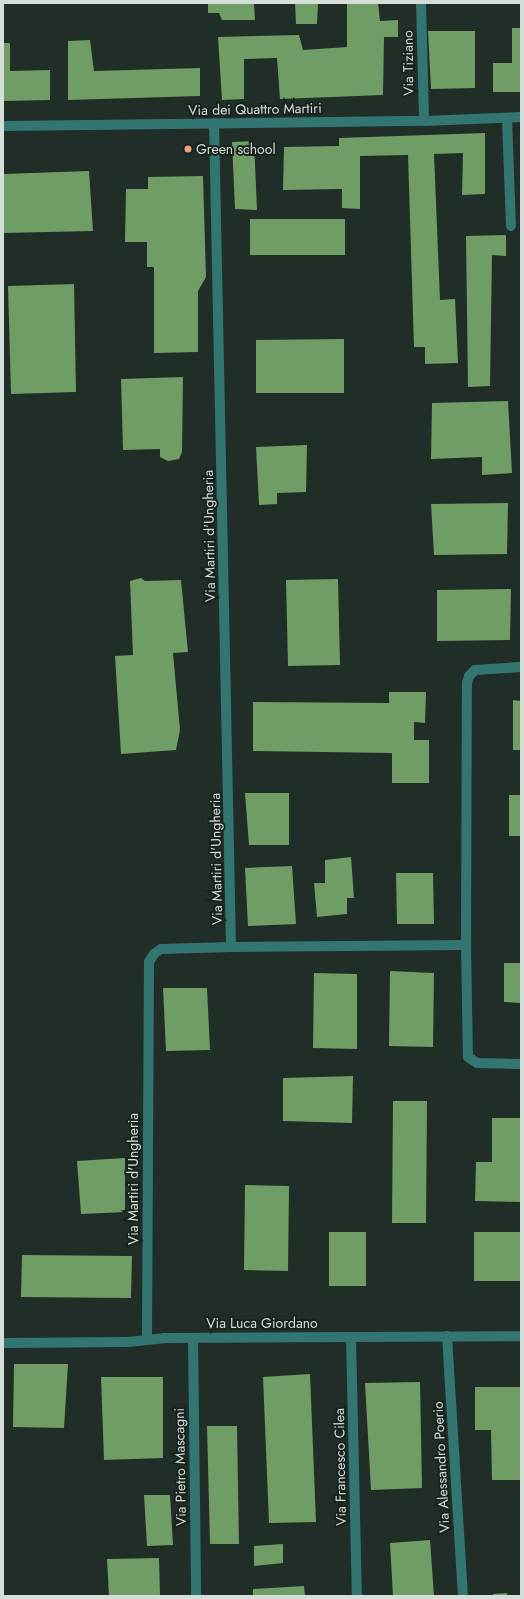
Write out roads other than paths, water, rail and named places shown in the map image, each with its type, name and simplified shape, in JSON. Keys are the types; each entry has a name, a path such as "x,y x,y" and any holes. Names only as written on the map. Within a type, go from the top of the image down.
{"street":[{"name":"Via Tiziano","path":"421,3 424,122"},
{"name":"Via dei Quattro Martiri","path":"3,126 424,122 521,117"},
{"path":"507,118 511,226"},
{"name":"Via Martiri d'Ungheria","path":"214,123 231,947"},
{"path":"521,667 479,669 472,672 467,683 466,945 468,1057 477,1063 521,1064"},
{"name":"Via Martiri d'Ungheria","path":"147,1340 150,962 154,954 162,949 231,947 466,945"},
{"name":"Via Alessandro Poerio","path":"447,1336 463,1596"},
{"name":"Via Luca Giordano","path":"3,1343 193,1338 521,1336"},
{"name":"Via Francesco Cilea","path":"351,1337 357,1596"},
{"name":"Via Pietro Mascagni","path":"193,1338 196,1596"}],"place":[{"name":"Green school","path":"188,149"}]}
